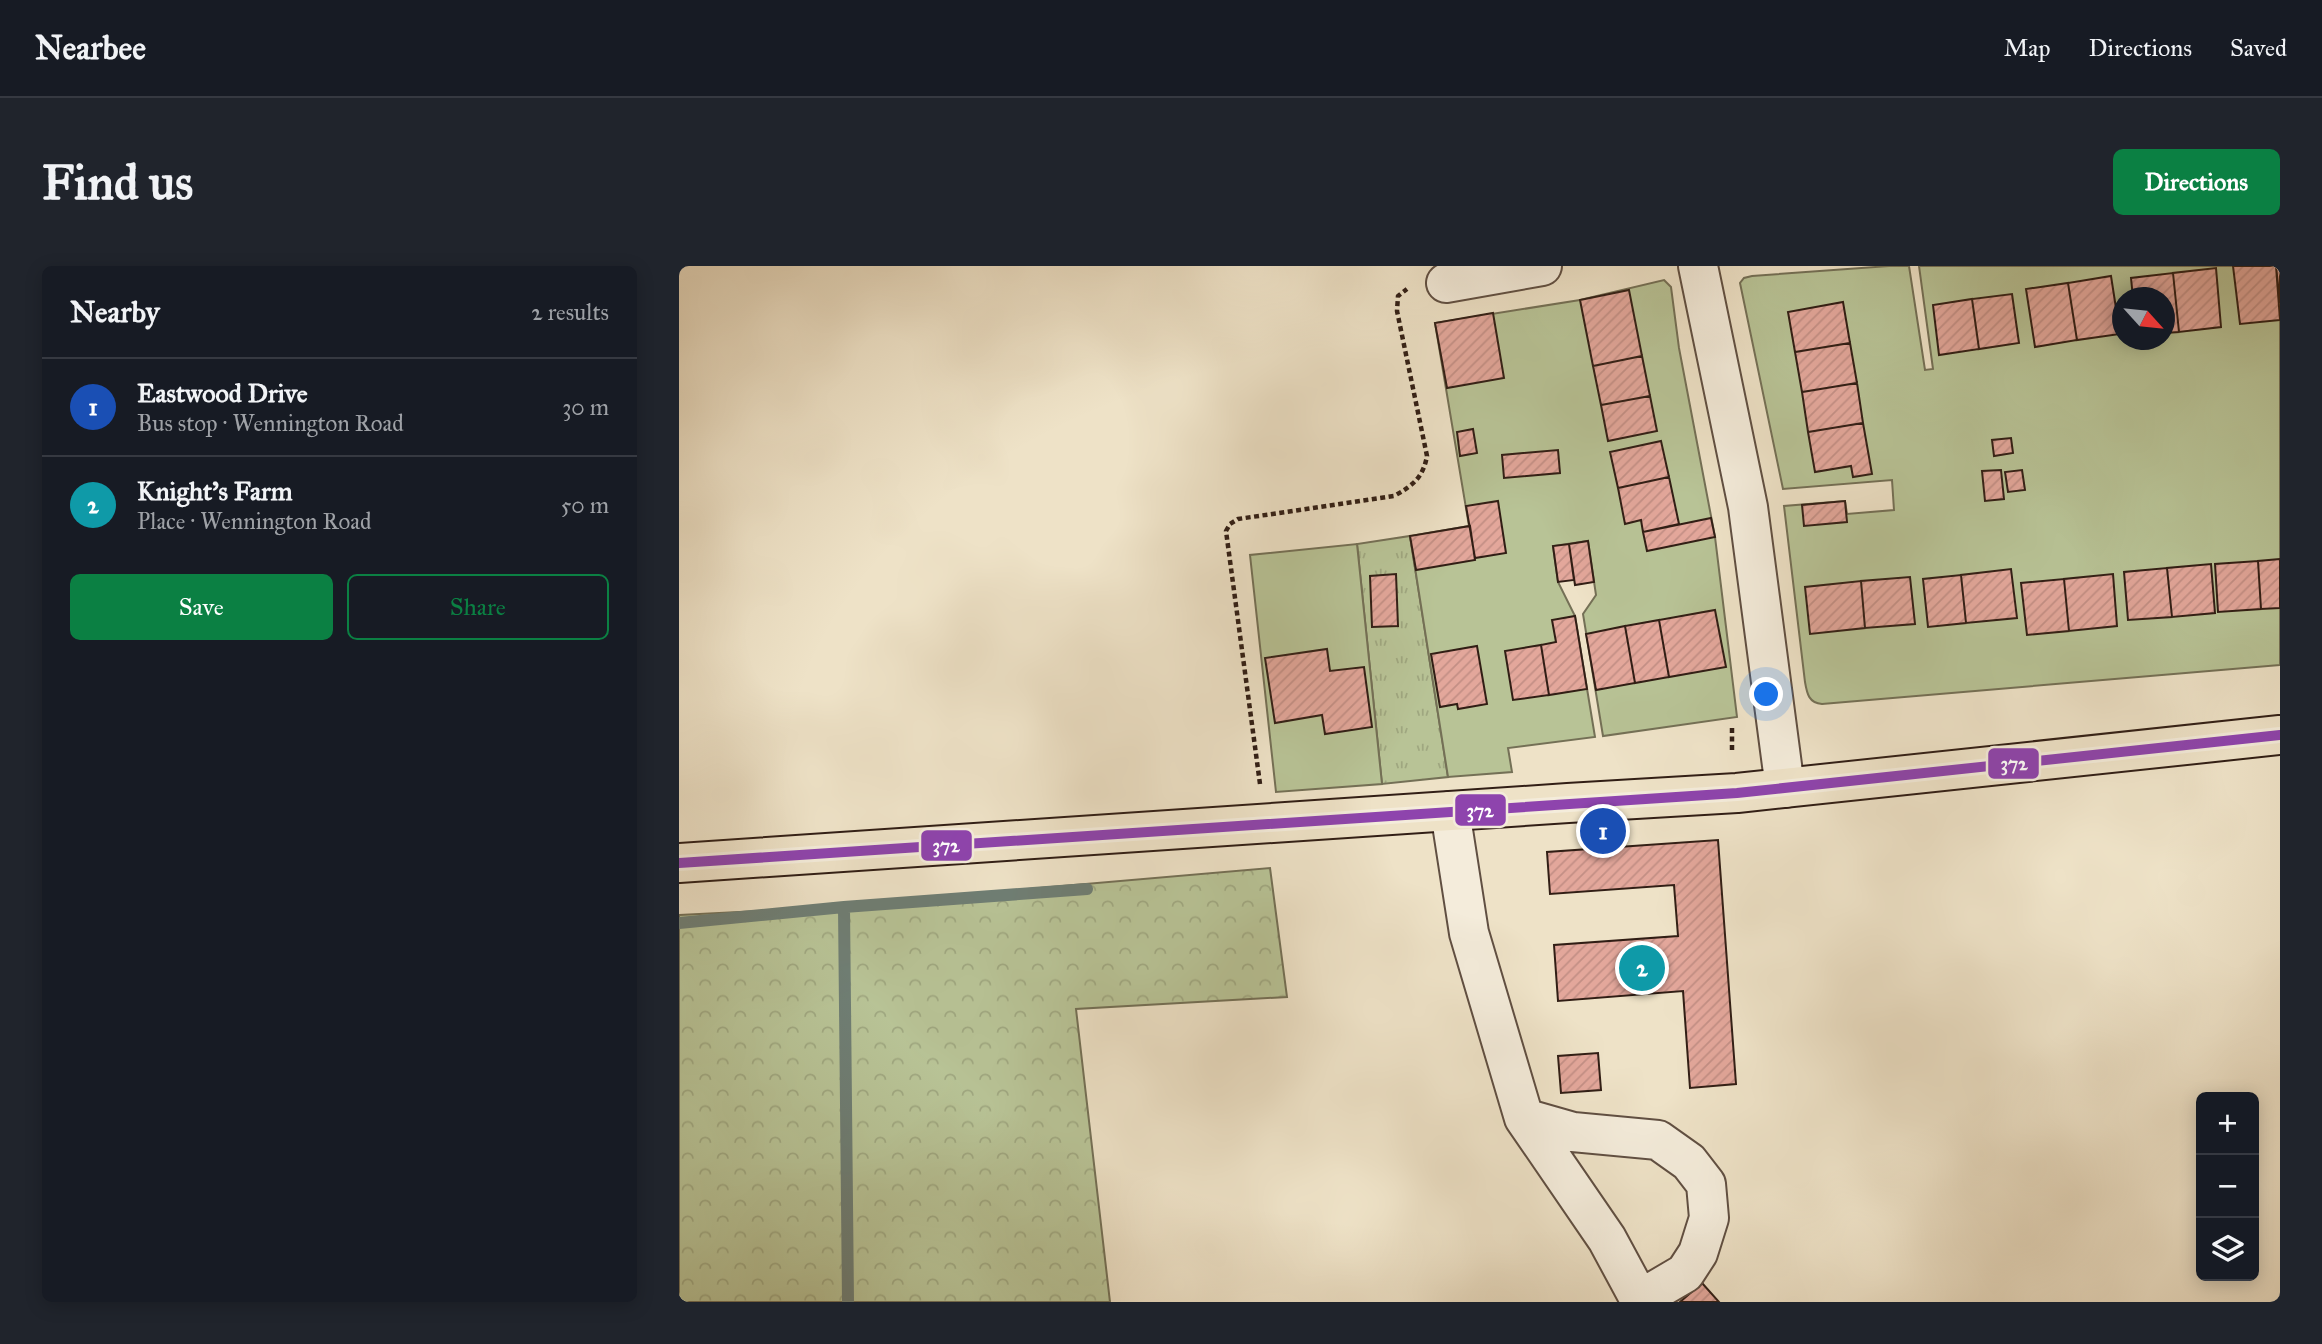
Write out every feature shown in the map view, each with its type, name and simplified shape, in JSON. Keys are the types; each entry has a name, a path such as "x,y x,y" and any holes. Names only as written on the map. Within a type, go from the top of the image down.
{"main road":[{"path":"679,863 1737,793 2280,735"}],"street":[{"path":"1446,283 1542,266"},
{"path":"1698,266 1748,507 1785,788"},
{"path":"1450,811 1469,933 1524,1118 1607,1240 1640,1301 1685,1273 1698,1253 1709,1218 1706,1184 1689,1162 1658,1140 1573,1132 1524,1118"}],"path":[{"path":"1262,825 1259,775 1226,531 1230,524 1238,519 1394,496 1411,487 1420,477 1427,456 1397,311 1398,296 1407,289 1446,283"}],"green space":[{"path":"1909,266 1925,370 1933,369 1919,266 2280,266 2280,665 1822,704 1811,700 1805,682 1784,506 1845,501 1847,514 1894,510 1892,480 1783,489 1740,283 1744,278"},
{"path":"1664,280 1671,287 1679,348 1715,537 1737,717 1603,736 1583,614 1596,595 1588,541 1553,546 1558,582 1575,616 1595,737 1508,748 1512,772 1448,777 1410,536 1469,526 1435,323 1580,300"},
{"path":"1410,536 1448,777 1382,784 1357,544"},
{"path":"1357,544 1382,784 1276,792 1250,555"},
{"path":"1270,868 1287,997 1076,1009 1110,1302 679,1302 679,915 796,909"}],"building":[{"path":"2233,266 2276,266 2280,320 2240,324"},
{"path":"2276,266 2280,266 2280,303"},
{"path":"2216,268 2221,327 2179,332 2173,273"},
{"path":"2173,273 2174,287 2132,287 2131,278"},
{"path":"2111,276 2112,335 2077,340 2068,283"},
{"path":"2068,283 2077,340 2035,347 2026,289"},
{"path":"1629,290 1642,356 1593,366 1580,300"},
{"path":"2175,293 2179,332 2175,332"},
{"path":"2012,294 2019,343 1979,349 1972,299"},
{"path":"1972,299 1979,349 1939,355 1933,305"},
{"path":"1843,302 1850,343 1795,352 1788,312"},
{"path":"1493,313 1504,378 1447,388 1435,323"},
{"path":"1850,343 1857,383 1802,392 1795,352"},
{"path":"1642,356 1650,396 1601,405 1593,366"},
{"path":"1857,383 1863,423 1808,432 1802,392"},
{"path":"1650,396 1657,431 1608,441 1601,405"},
{"path":"1863,423 1872,474 1853,477 1851,466 1815,472 1808,432"},
{"path":"1473,429 1477,453 1460,456 1457,432"},
{"path":"2011,438 2013,453 1994,456 1992,440"},
{"path":"1661,441 1669,477 1618,488 1610,452"},
{"path":"1558,450 1560,473 1504,478 1502,455"},
{"path":"2001,470 2004,499 1985,501 1982,471"},
{"path":"2022,470 2025,490 2008,492 2005,472"},
{"path":"1669,477 1679,524 1643,532 1641,520 1625,524 1618,488"},
{"path":"1498,501 1506,553 1475,558 1466,506"},
{"path":"1845,501 1847,522 1804,526 1802,505"},
{"path":"1711,518 1715,537 1647,551 1643,532"},
{"path":"1470,526 1475,560 1416,570 1410,536"},
{"path":"1588,541 1594,582 1575,585 1569,544"},
{"path":"1569,544 1574,580 1558,582 1553,546"},
{"path":"2280,559 2280,608 2261,609 2258,561"},
{"path":"2258,561 2261,609 2218,612 2215,564"},
{"path":"2211,564 2215,613 2172,617 2167,568"},
{"path":"2167,568 2172,617 2128,620 2124,572"},
{"path":"2011,569 2017,618 1966,623 1961,575"},
{"path":"1396,574 1398,626 1372,627 1370,576"},
{"path":"2113,574 2117,626 2069,631 2064,579"},
{"path":"1961,575 1966,623 1928,627 1923,579"},
{"path":"1910,577 1915,624 1865,628 1861,581"},
{"path":"2064,579 2069,631 2027,635 2021,583"},
{"path":"1861,581 1865,628 1810,634 1805,587"},
{"path":"1715,610 1726,667 1669,677 1659,620"},
{"path":"1575,616 1587,689 1549,695 1541,645 1556,642 1552,620"},
{"path":"1659,620 1669,677 1635,683 1625,626"},
{"path":"1625,626 1635,683 1596,690 1586,634"},
{"path":"1541,645 1549,695 1513,700 1505,651"},
{"path":"1477,646 1487,704 1458,709 1457,704 1440,707 1431,654"},
{"path":"1327,649 1330,671 1364,667 1372,727 1325,734 1322,715 1275,723 1265,658"},
{"path":"1718,840 1736,1084 1690,1088 1683,991 1558,1001 1554,945 1678,936 1674,885 1550,894 1547,852"},
{"path":"1598,1053 1601,1090 1561,1093 1558,1056"},
{"path":"1702,1283 1719,1302 1680,1302"}],"waterway":[{"path":"844,907 1087,889"},
{"path":"679,923 844,907 848,1302"}],"transit line":[{"name":"372","path":"679,863 1737,793 2280,735"}],"place":[{"name":"Eastwood Drive","path":"1603,831"},
{"name":"Knight's Farm","path":"1642,968"}]}
